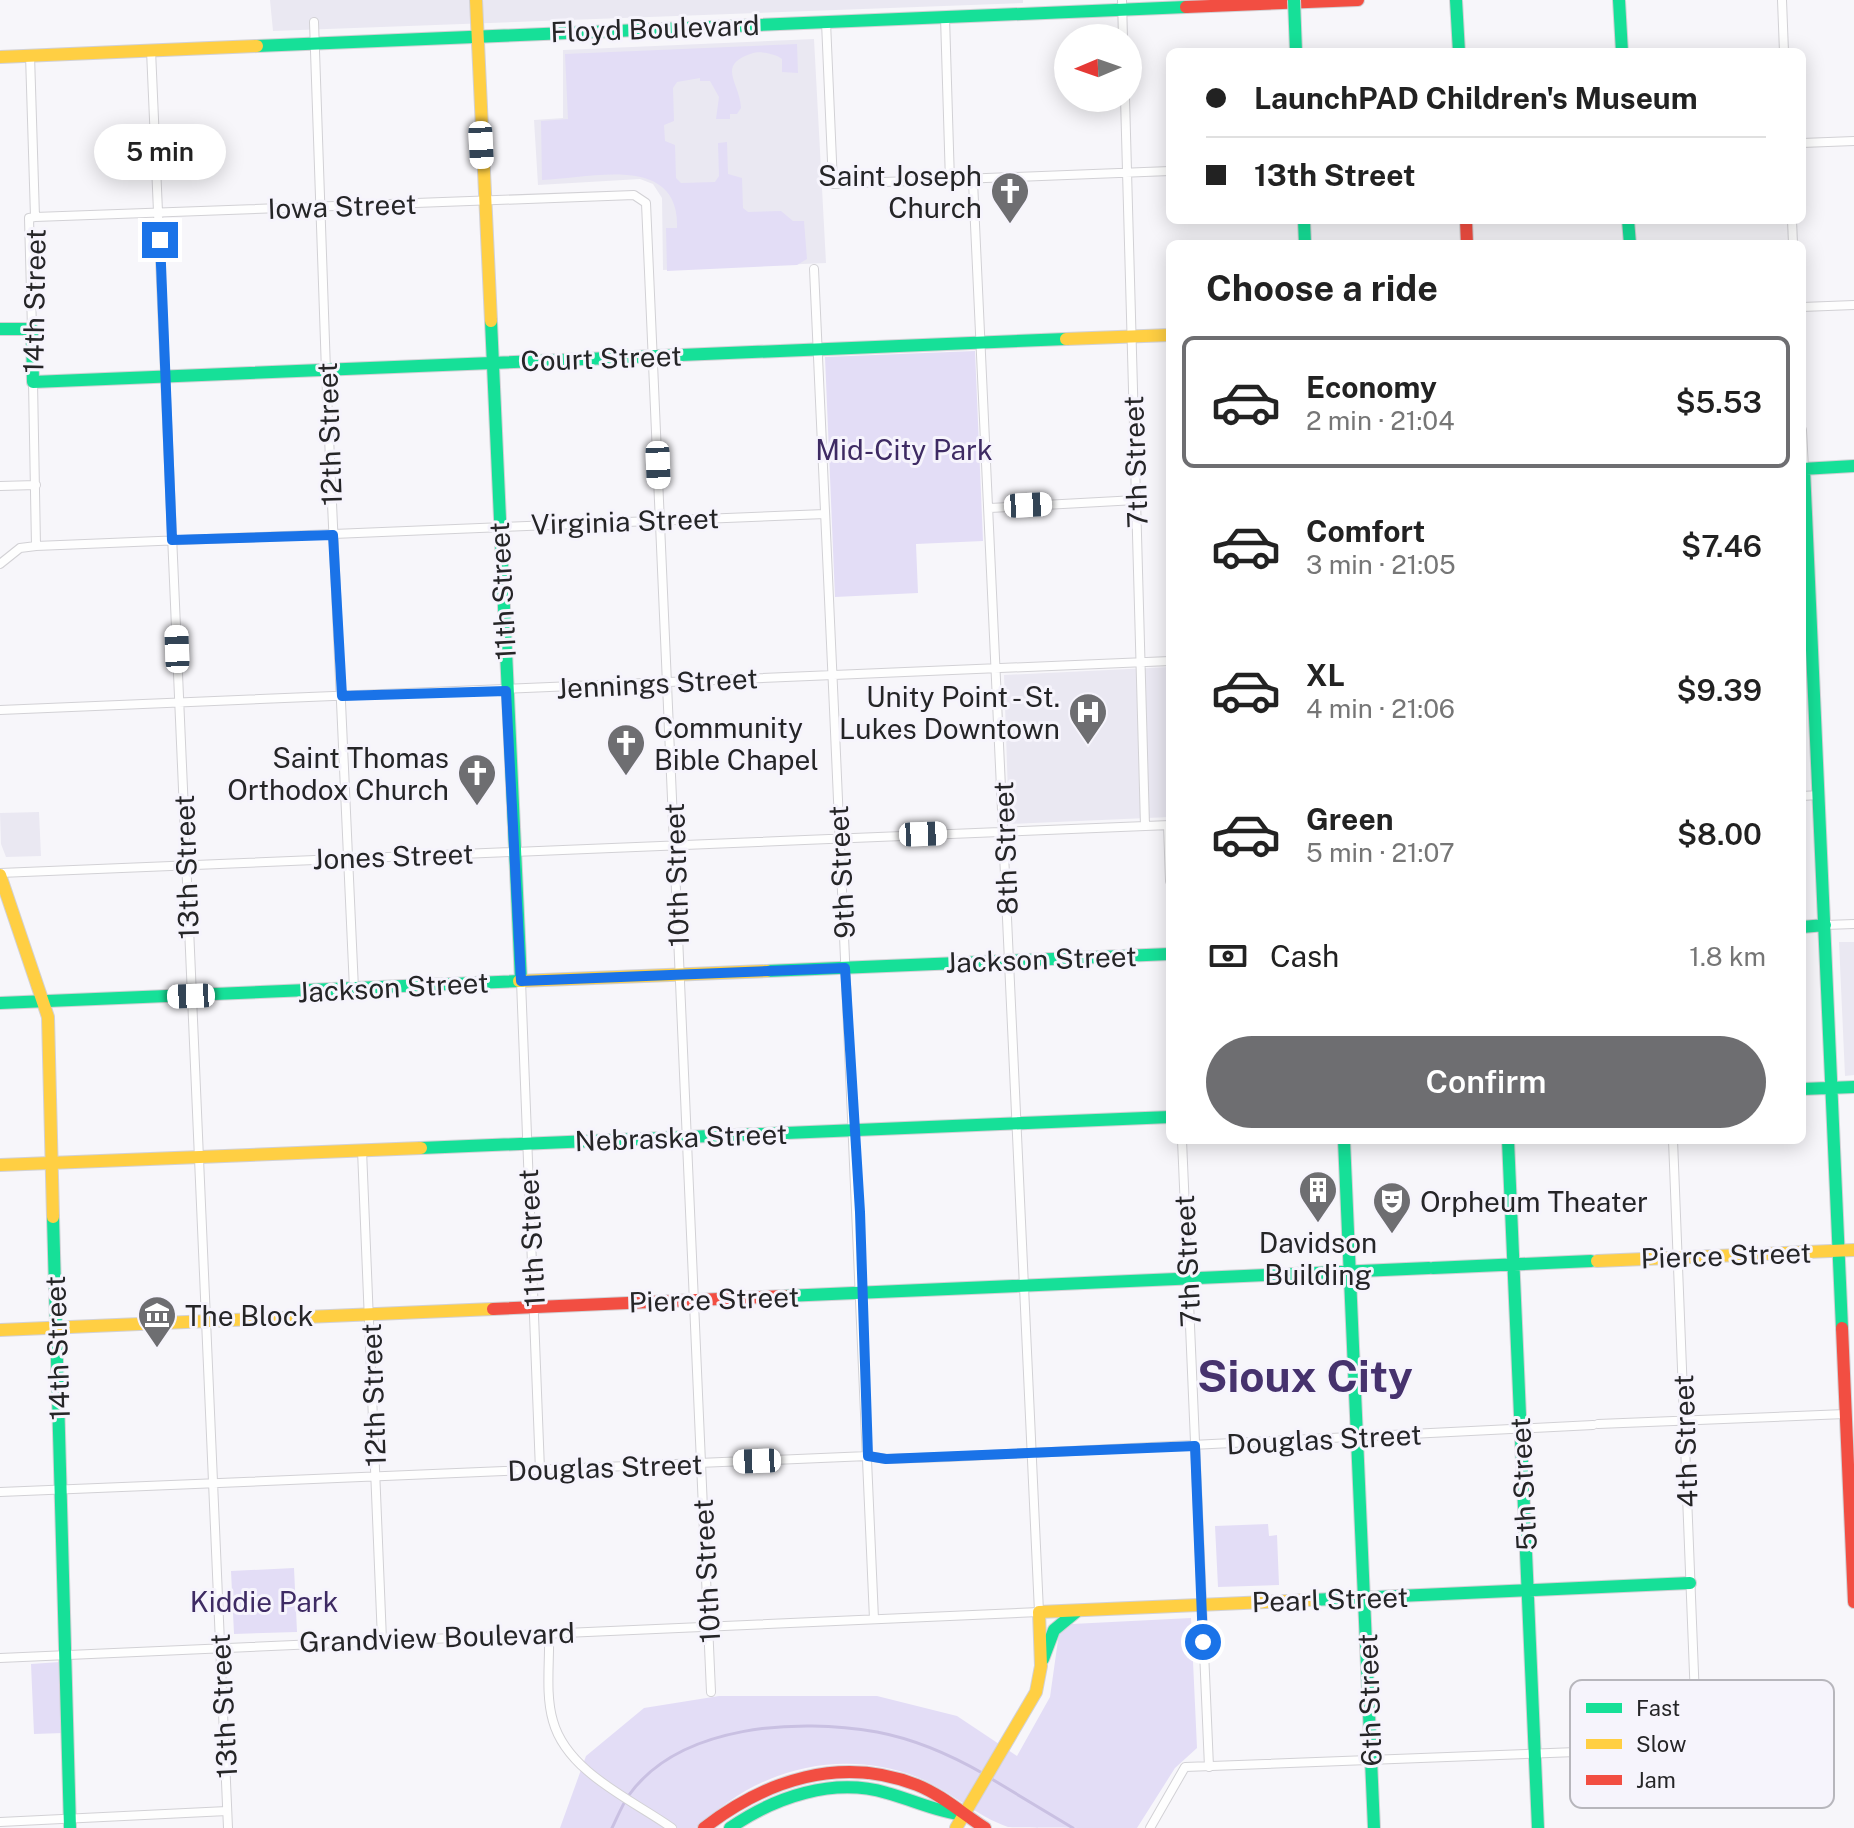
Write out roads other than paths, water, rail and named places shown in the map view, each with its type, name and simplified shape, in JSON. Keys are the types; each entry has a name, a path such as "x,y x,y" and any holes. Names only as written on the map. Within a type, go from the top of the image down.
{"main road":[{"name":"11th Street","path":"476,0 521,981"},
{"path":"1294,0 1296,48"},
{"name":"Floyd Boulevard","path":"0,57 945,17 1122,5 1358,0"},
{"path":"1456,0 1459,48"},
{"path":"1619,0 1622,48"},
{"path":"0,329 32,329"},
{"name":"14th Street","path":"32,329 33,382"},
{"name":"Court Street","path":"33,382 1166,335"},
{"path":"1806,469 1854,466"},
{"path":"1806,530 1854,1602"},
{"name":"14th Street","path":"0,874 43,1001 49,1037 70,1824"},
{"path":"1806,927 1825,925"},
{"name":"Jackson Street","path":"0,1003 1166,954"},
{"path":"1806,1089 1854,1087"},
{"name":"Nebraska Street","path":"0,1165 1166,1117"},
{"name":"6th Street","path":"1344,1144 1374,1828"},
{"name":"5th Street","path":"1508,1144 1538,1828"},
{"name":"Pierce Street","path":"0,1330 1854,1250"},
{"name":"Pearl Street","path":"1039,1612 1690,1583"},
{"path":"956,1828 1030,1705 1054,1630 1062,1619 1079,1610"},
{"path":"1039,1612 1041,1666"},
{"path":"704,1828 728,1808 792,1777 853,1771 897,1778 948,1801 985,1828"},
{"path":"730,1828 777,1801 842,1789 875,1790 940,1814 964,1815"}],"street":[{"path":"1782,0 1784,48"},
{"path":"945,17 950,182"},
{"name":"12th Street","path":"314,22 346,858 354,989"},
{"path":"826,22 833,184 950,182 1166,171"},
{"name":"13th Street","path":"151,50 228,1828"},
{"name":"14th Street","path":"30,55 35,217 29,218 32,329"},
{"name":"7th Street","path":"1125,112 1145,826"},
{"path":"1806,143 1854,141"},
{"name":"8th Street","path":"973,181 983,343 1039,1612"},
{"name":"Iowa Street","path":"35,217 634,195 646,203"},
{"name":"10th Street","path":"646,203 680,975 690,1136 711,1692"},
{"name":"9th Street","path":"814,269 845,968 856,1130 874,1619"},
{"path":"1806,307 1854,305"},
{"name":"14th Street","path":"33,382 36,546"},
{"path":"0,486 36,485"},
{"path":"990,508 1136,500"},
{"name":"Virginia Street","path":"0,564 20,548 36,546 825,514"},
{"name":"Jennings Street","path":"0,710 1166,661"},
{"path":"1806,796 1819,795"},
{"name":"Jones Street","path":"0,874 1166,825"},
{"path":"1825,925 1854,924"},
{"name":"11th Street","path":"521,981 540,1470"},
{"name":"7th Street","path":"1182,1144 1209,1767"},
{"name":"4th Street","path":"1673,1144 1694,1680"},
{"name":"12th Street","path":"362,1150 382,1640"},
{"name":"Douglas Street","path":"0,1492 868,1456 886,1459 1032,1453 1845,1414"},
{"name":"Pearl Street","path":"874,1619 1039,1612"},
{"name":"Grandview Boulevard","path":"0,1658 874,1619"},
{"path":"549,1633 552,1719 562,1744 592,1773 668,1826"},
{"name":"4th Street","path":"1536,1752 1570,1751"},
{"path":"1150,1828 1185,1767 1536,1752"},
{"path":"0,1822 70,1824 227,1811"}],"waterway":[{"path":"612,1828 629,1795 651,1771 678,1753 709,1740 742,1732 812,1726 877,1732 932,1748 984,1774"},
{"path":"990,1778 1073,1828"}],"place":[{"name":"Saint Joseph Church","path":"1010,225"},
{"name":"Unity Point - St. Lukes Downtown","path":"1088,746"},
{"name":"Community Bible Chapel","path":"626,777"},
{"name":"Saint Thomas Orthodox Church","path":"477,807"},
{"name":"Davidson Building","path":"1318,1224"},
{"name":"Orpheum Theater","path":"1392,1235"},
{"name":"The Block","path":"157,1349"}],"district":[{"name":"Sioux City","path":"1305,1376"}],"park label":[{"name":"Mid-City Park","path":"904,449"},
{"name":"Kiddie Park","path":"264,1601"}]}
